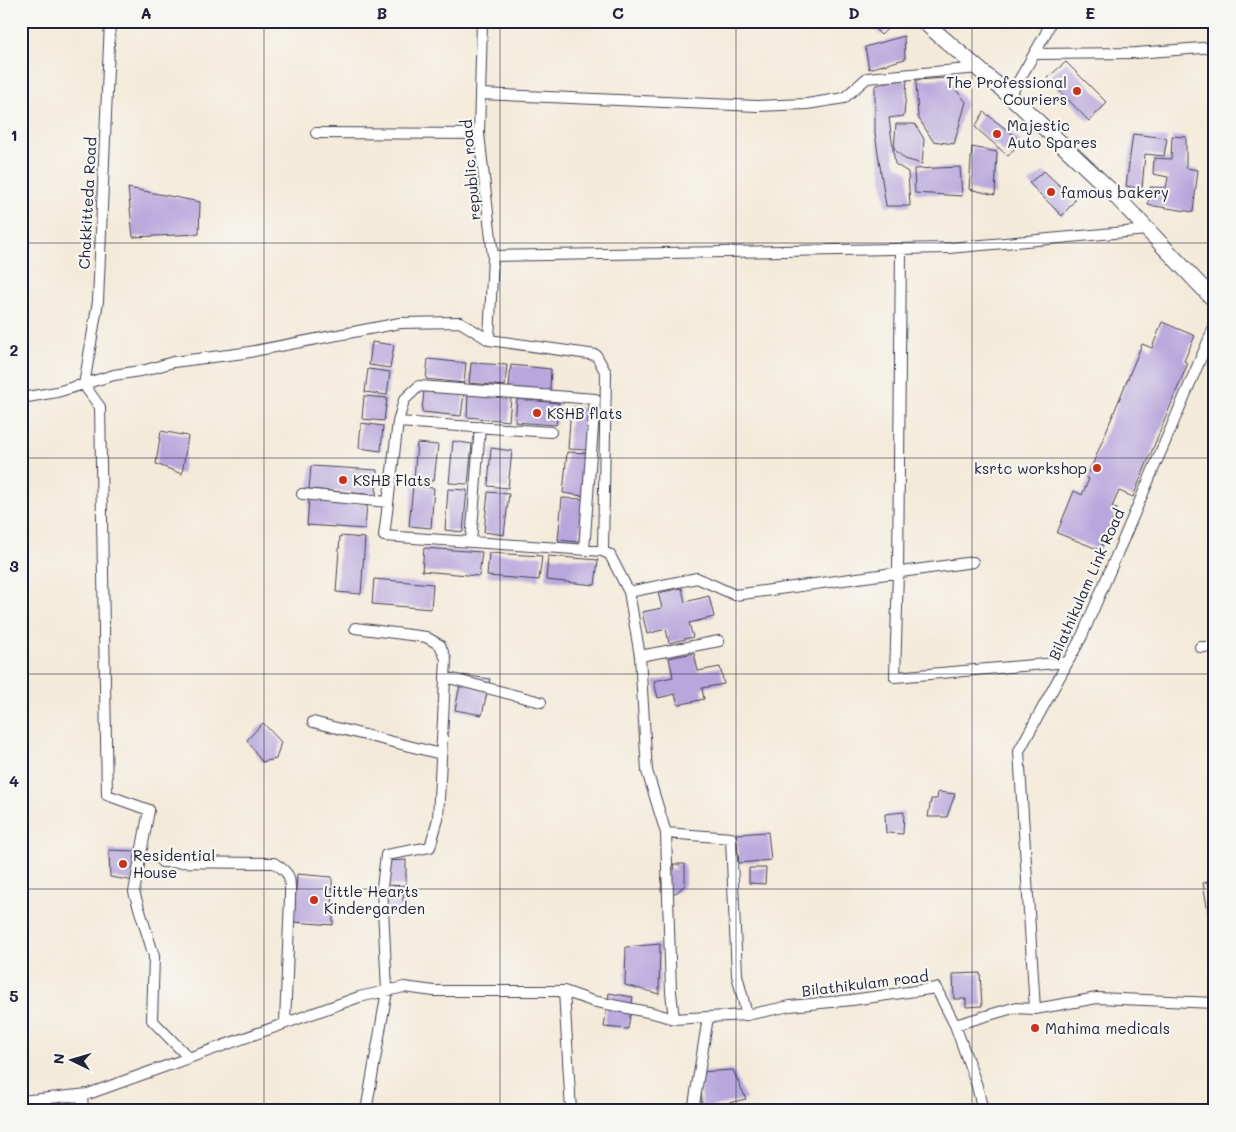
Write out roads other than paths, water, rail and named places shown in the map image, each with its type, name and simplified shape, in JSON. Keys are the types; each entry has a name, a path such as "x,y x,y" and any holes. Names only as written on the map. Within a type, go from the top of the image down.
{"main road":[{"path":"923,21 979,68 1109,189 1215,301"}],"street":[{"name":"Chakkitteda Road","path":"84,385 98,301 110,21"},
{"name":"republic road","path":"482,21 479,134 493,256 489,340"},
{"path":"1010,96 1035,54 1051,21"},
{"path":"1035,54 1136,53 1215,47"},
{"path":"481,94 757,106 807,104 844,98 867,78 979,68"},
{"path":"316,133 479,134"},
{"path":"493,256 901,250 949,248 1148,230"},
{"path":"901,250 898,572 895,677 1068,662"},
{"path":"21,398 57,392 114,375 146,370 173,362 244,353 400,323 460,322 489,340 596,355 606,373 603,551"},
{"name":"Bilathikulam Link Road","path":"1035,1009 1019,751 1082,636 1215,325"},
{"path":"84,385 100,407 108,796 149,810 134,892 154,956 152,1020 189,1058"},
{"path":"584,550 594,399 419,386 404,400 398,422 384,536 584,550 603,551 610,555 629,592 640,656 647,771 666,833 671,992 674,1019"},
{"path":"398,422 551,432"},
{"path":"471,542 480,427"},
{"path":"302,494 388,502"},
{"path":"629,592 697,578 735,595 973,562"},
{"path":"355,628 426,637 440,645 446,659 438,819 430,847 386,855 382,886 387,991 366,1111"},
{"path":"640,656 719,641"},
{"path":"1200,648 1215,647"},
{"path":"445,677 541,702"},
{"path":"313,722 441,754"},
{"path":"666,833 731,838 736,975 747,1014"},
{"path":"162,862 274,863 286,870 290,880 290,898 285,1023"},
{"path":"21,1101 88,1094 359,996 404,987 434,992 564,991 571,1111"},
{"name":"Bilathikulam road","path":"564,991 592,1001 674,1019 747,1014 790,1006 852,1000 936,988 955,1025"},
{"path":"983,1111 977,1086 955,1025 1013,1008 1035,1009 1097,998 1215,1003"},
{"path":"693,1111 708,1017"},
{"path":"82,1095 83,1111"}],"place":[{"name":"The Professional Couriers","path":"1077,91"},
{"name":"Majestic Auto Spares","path":"997,134"},
{"name":"famous bakery","path":"1051,192"},
{"name":"KSHB flats","path":"537,413"},
{"name":"ksrtc workshop","path":"1097,468"},
{"name":"KSHB Flats","path":"343,480"},
{"name":"Residential House","path":"123,864"},
{"name":"Little Hearts Kindergarden","path":"314,900"},
{"name":"Mahima medicals","path":"1035,1028"}]}
